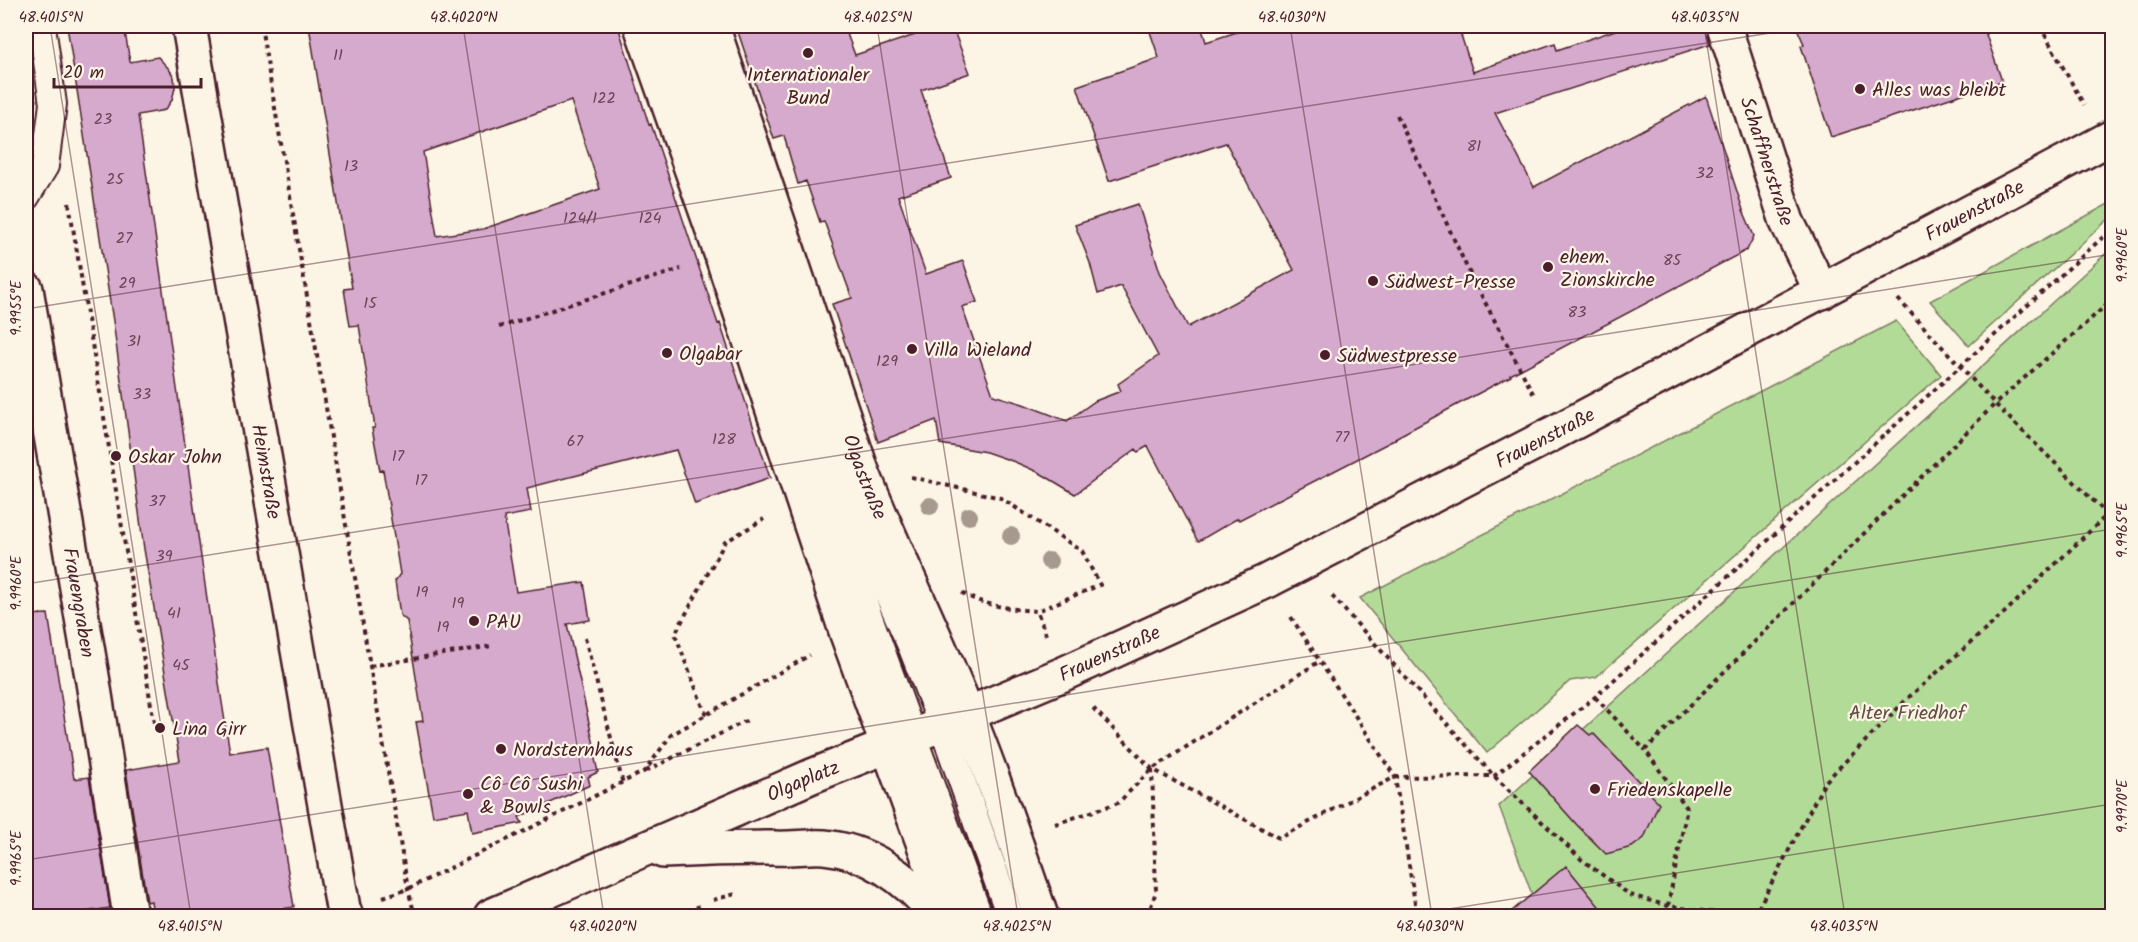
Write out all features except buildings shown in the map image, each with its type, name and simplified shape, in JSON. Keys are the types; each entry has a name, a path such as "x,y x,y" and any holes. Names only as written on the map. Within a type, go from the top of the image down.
{"street":[{"name":"Heimstraße","path":"189,26 344,913"},
{"name":"Olgastraße","path":"641,26 722,256 848,634 1010,824 1041,916"},
{"name":"Olgastraße","path":"712,26 862,471 919,601 928,730 950,916"},
{"name":"Schaffnerstraße","path":"1724,26 1787,222 1822,292"},
{"name":"Frauenstraße","path":"928,730 1061,675 1267,581 1554,433 2109,140"},
{"name":"Frauengraben","path":"26,289 130,916"},
{"name":"Olgaplatz","path":"641,852 812,776 928,730"},
{"path":"491,916 641,852 715,848 824,847 853,854 880,865 902,879 939,916"}],"lane":[{"path":"26,197 45,166 53,104 42,26"},
{"path":"666,26 848,560 928,730 1010,916"},
{"path":"689,26 849,494 878,571 912,648 928,730 980,916"}],"path":[{"path":"261,26 408,889 415,916"},
{"path":"2040,26 2109,140"},
{"path":"1397,115 1468,270 1554,433"},
{"path":"68,198 154,723"},
{"path":"1037,611 1061,675 1152,769 1279,838 1395,777 1494,776 1595,697 2112,229"},
{"path":"499,327 722,256"},
{"path":"1868,267 1995,404 2112,519"},
{"path":"1645,750 1995,404 2112,300"},
{"path":"862,471 917,478 1000,498 1082,551 1100,585 1037,611 975,600 951,586 919,601"},
{"path":"706,715 675,634 725,542 801,498"},
{"path":"1754,916 1826,782 1908,698 2001,616 2112,510"},
{"path":"1302,562 1494,776 1581,860 1630,895 1668,906 1739,916"},
{"path":"1267,581 1395,777 1417,916"},
{"path":"645,771 671,735 848,634"},
{"path":"585,638 623,784"},
{"path":"370,666 492,646"},
{"path":"1054,824 1118,803 1152,769 1320,661"},
{"path":"1595,697 1645,750 1687,808 1668,906"},
{"path":"344,913 408,889 750,719"},
{"path":"1148,916 1156,891 1152,769"},
{"path":"697,905 702,916"}],"green space":[{"path":"2112,202 2112,216 1969,346 1930,301"},
{"name":"Alter Friedhof","path":"2112,248 2112,916 1540,916 1499,806"},
{"path":"1896,321 1941,375 1596,677 1570,681 1487,753 1360,598"}],"place":[{"name":"Internationaler Bund","path":"808,53"},
{"name":"Alles was bleibt","path":"1860,89"},
{"name":"ehem. Zionskirche","path":"1548,267"},
{"name":"Südwest-Presse","path":"1373,281"},
{"name":"Villa Wieland","path":"912,349"},
{"name":"Olgabar","path":"667,353"},
{"name":"Südwestpresse","path":"1325,355"},
{"name":"Oskar John","path":"116,456"},
{"name":"PAU","path":"474,621"},
{"name":"Lina Girr","path":"160,728"},
{"name":"Nordsternhaus","path":"501,749"},
{"name":"Friedenskapelle","path":"1595,789"},
{"name":"Cô Cô Sushi & Bowls","path":"468,794"}]}
